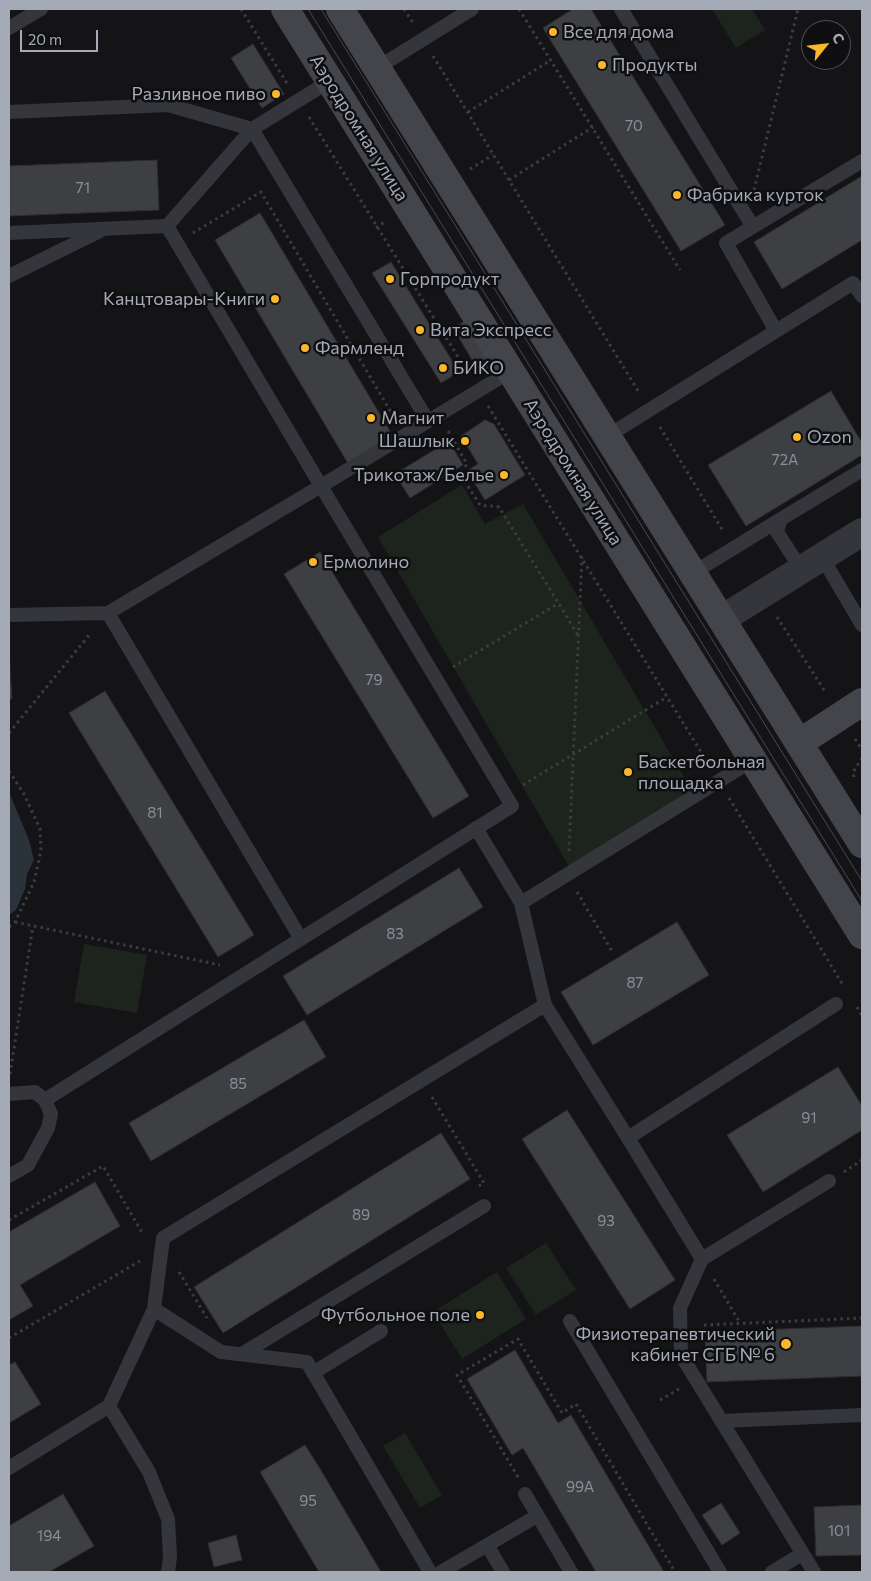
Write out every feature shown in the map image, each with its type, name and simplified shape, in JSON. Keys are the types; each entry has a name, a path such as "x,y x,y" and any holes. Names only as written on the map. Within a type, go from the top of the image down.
{"main road":[{"name":"Аэродромная улица","path":"285,9 862,935"},
{"path":"340,9 862,844"},
{"path":"799,743 852,709"}],"street":[{"path":"722,618 862,532"}],"lane":[{"path":"9,28 41,9"},
{"path":"377,68 472,9"},
{"path":"620,9 750,222"},
{"path":"9,233 167,226 252,129 330,81"},
{"path":"9,112 168,104 252,129 428,421"},
{"path":"776,331 726,243 750,222 862,161"},
{"path":"45,1100 512,806 167,226"},
{"path":"9,276 105,228"},
{"path":"606,437 858,280 862,296"},
{"path":"9,616 108,613 511,371"},
{"path":"693,573 862,470"},
{"path":"781,519 777,532 812,563 862,625"},
{"path":"108,613 301,939"},
{"path":"521,903 753,760"},
{"path":"476,828 521,903 545,1005 702,1259"},
{"path":"628,1138 836,1004"},
{"path":"9,1468 109,1406 154,1309 163,1238 545,1005"},
{"path":"9,1094 35,1092 45,1100 52,1114 48,1128 28,1165 9,1176"},
{"path":"814,1572 681,1355 680,1308 702,1259 829,1181"},
{"path":"242,1354 484,1206"},
{"path":"154,1309 221,1352 307,1362 430,1572"},
{"path":"570,1321 720,1572"},
{"path":"313,1373 381,1331"},
{"path":"109,1406 149,1472 168,1519 170,1557 168,1572"},
{"path":"721,1421 862,1415"},
{"path":"522,1488 571,1572"},
{"path":"441,1572 537,1516"},
{"path":"487,1546 503,1572"},
{"path":"772,1572 802,1554"}],"path":[{"path":"241,9 479,390 844,986"},
{"path":"404,9 734,548"},
{"path":"519,9 680,270"},
{"path":"750,222 798,9"},
{"path":"468,112 551,60"},
{"path":"509,180 592,127"},
{"path":"177,242 261,192 405,435"},
{"path":"448,431 467,464 460,474 480,505 499,507 578,636"},
{"path":"582,557 568,874 613,953"},
{"path":"762,594 852,709"},
{"path":"436,678 559,604"},
{"path":"10,731 108,613"},
{"path":"506,796 667,696"},
{"path":"855,783 853,772 862,758"},
{"path":"9,771 24,794 40,829 41,850 34,882 16,922 9,927"},
{"path":"16,922 250,972"},
{"path":"9,1080 33,926"},
{"path":"853,1002 862,1016"},
{"path":"428,1089 484,1183 475,1188"},
{"path":"9,1220 103,1166 146,1238"},
{"path":"9,1338 146,1258"},
{"path":"702,1259 740,1323"},
{"path":"178,1271 208,1320"},
{"path":"704,1325 862,1318"},
{"path":"522,1488 457,1375 518,1339 562,1413 576,1404 675,1572"}],"shaded area":[{"path":"712,9 752,9 765,30 736,48"},
{"path":"462,485 485,524 523,504 693,792 570,868 378,537"},
{"path":"9,792 29,840 34,860 27,874 25,889 16,910 9,915"},
{"path":"84,944 147,955 137,1013 74,1002"},
{"path":"546,1243 576,1290 536,1315 506,1268"},
{"name":"Футбольное поле","path":"497,1272 526,1319 462,1359 433,1312"},
{"path":"405,1433 442,1495 420,1508 383,1446"}],"building":[{"path":"573,9 591,9 725,225 681,251 543,28"},
{"path":"253,44 284,94 262,108 231,58"},
{"path":"157,160 159,210 9,216 9,166"},
{"path":"862,176 862,240 782,289 754,242"},
{"path":"260,213 394,438 349,465 215,240"},
{"path":"391,262 459,372 441,383 372,273"},
{"path":"468,319 495,364 480,373 453,328"},
{"path":"831,391 862,443 862,455 746,526 708,465"},
{"path":"485,420 494,424 525,475 485,500 467,471 478,464 461,436"},
{"path":"449,441 463,465 410,498 395,474"},
{"path":"320,552 469,796 433,818 284,574"},
{"path":"9,650 12,699 9,699"},
{"path":"105,691 254,935 218,957 69,713"},
{"path":"459,868 483,907 307,1015 283,976"},
{"path":"677,922 709,975 593,1045 561,992"},
{"path":"304,1020 326,1057 151,1161 129,1123"},
{"path":"838,1067 862,1106 862,1130 763,1192 727,1135"},
{"path":"567,1110 675,1280 630,1309 522,1139"},
{"path":"441,1133 470,1179 223,1333 194,1287"},
{"path":"95,1182 120,1226 20,1285 33,1306 9,1320 9,1232"},
{"path":"862,1326 862,1376 707,1382 705,1332"},
{"path":"515,1350 558,1423 571,1415 664,1572 596,1572 523,1448 512,1455 467,1379"},
{"path":"15,1362 41,1404 9,1423 9,1365"},
{"path":"305,1445 381,1572 319,1572 260,1472"},
{"path":"63,1494 94,1546 49,1572 9,1572 9,1526"},
{"path":"721,1503 740,1533 722,1545 702,1515"},
{"path":"862,1505 862,1555 816,1556 814,1507"},
{"path":"236,1535 242,1560 214,1567 208,1543"}],"tram line":[{"path":"308,9 862,901"},
{"path":"321,9 862,881"}],"place":[{"name":"Все для дома","path":"553,32"},
{"name":"Продукты","path":"602,65"},
{"name":"Разливное пиво","path":"276,94"},
{"name":"Фабрика курток","path":"677,195"},
{"name":"Горпродукт","path":"390,279"},
{"name":"Канцтовары-Книги","path":"275,299"},
{"name":"Вита Экспресс","path":"420,330"},
{"name":"Фармленд","path":"305,348"},
{"name":"БИКО","path":"443,368"},
{"name":"Магнит","path":"371,418"},
{"name":"Ozon","path":"797,437"},
{"name":"Шашлык","path":"465,441"},
{"name":"Трикотаж/Белье","path":"504,475"},
{"name":"Ермолино","path":"313,562"},
{"name":"Баскетбольная площадка","path":"628,772"},
{"name":"Футбольное поле","path":"480,1315"},
{"name":"Физиотерапевтический кабинет СГБ № 6","path":"786,1344"}]}
